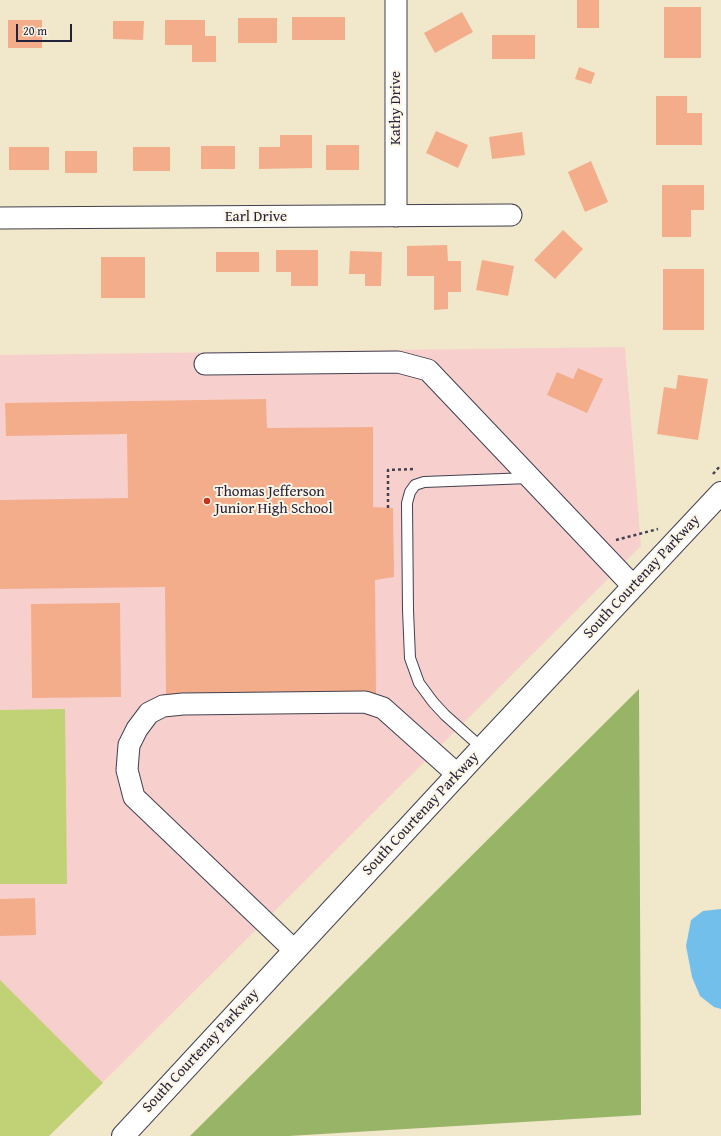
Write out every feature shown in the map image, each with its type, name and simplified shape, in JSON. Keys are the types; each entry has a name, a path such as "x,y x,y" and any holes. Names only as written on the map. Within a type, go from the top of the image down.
{"main road":[{"name":"South Courtenay Parkway","path":"123,1136 294,950 721,493"}],"street":[{"name":"Kathy Drive","path":"396,0 396,216"},
{"name":"Earl Drive","path":"0,218 511,215"},
{"path":"205,364 398,362 428,370 633,586"},
{"path":"294,950 134,797 127,770 129,745 137,729 149,713 163,706 183,704 365,702 383,708 458,775"}],"lane":[{"path":"482,748 444,715 433,702 419,683 410,658 407,503 410,492 415,485 424,482 530,478"}],"path":[{"path":"595,546 662,528"}],"shaded area":[{"path":"625,347 641,546 49,1136 0,1136 0,355"}],"green space":[{"path":"639,689 641,1115 288,1136 190,1136"},
{"path":"65,709 67,884 0,884 0,710"},
{"path":"0,980 103,1083 49,1136 0,1136"}],"water":[{"path":"721,909 721,1009 714,1007 700,996 692,977 686,946 691,920 703,911"}],"building":[{"path":"577,0 599,0 599,28 577,28"},
{"path":"664,7 701,7 701,58 664,58"},
{"path":"462,12 473,32 435,53 424,33"},
{"path":"292,17 345,17 345,40 292,40"},
{"path":"238,18 277,18 277,43 238,43"},
{"path":"8,20 42,20 42,48 8,48"},
{"path":"165,20 205,20 205,36 216,36 216,62 192,62 192,45 165,45"},
{"path":"113,21 144,21 143,40 113,39"},
{"path":"492,35 535,35 535,59 492,59"},
{"path":"579,67 595,73 591,84 575,79"},
{"path":"656,96 687,96 687,113 702,113 702,145 656,145"},
{"path":"436,131 468,145 458,168 426,153"},
{"path":"522,132 525,155 492,159 489,137"},
{"path":"280,135 312,135 312,168 259,169 259,147 280,147"},
{"path":"326,145 359,145 359,170 326,170"},
{"path":"201,146 235,146 235,169 201,169"},
{"path":"9,147 49,147 49,170 9,170"},
{"path":"133,147 170,147 170,171 133,171"},
{"path":"65,151 97,151 97,173 65,173"},
{"path":"591,161 608,202 585,212 568,172"},
{"path":"662,185 704,185 704,210 691,210 691,237 662,237"},
{"path":"563,230 583,249 555,279 534,260"},
{"path":"447,245 448,261 461,261 461,292 448,292 448,309 434,310 434,276 407,276 407,246"},
{"path":"276,250 318,250 318,286 291,286 291,272 276,272"},
{"path":"350,251 382,252 381,286 365,286 365,274 349,274"},
{"path":"216,252 259,252 259,272 216,272"},
{"path":"101,257 145,257 145,298 101,298"},
{"path":"482,260 514,266 508,296 476,290"},
{"path":"663,269 704,269 704,330 663,330"},
{"path":"578,368 603,379 587,413 547,395 557,372 573,379"},
{"path":"678,375 708,379 698,440 657,434 664,387 676,389"},
{"path":"266,399 267,428 373,427 373,507 393,508 394,577 375,580 376,694 166,697 165,587 0,589 0,500 128,498 127,434 6,436 5,403"},
{"path":"120,603 121,697 32,698 31,604"},
{"path":"35,898 36,935 0,936 0,899"}],"place":[{"name":"Thomas Jefferson Junior High School","path":"207,501"}]}
